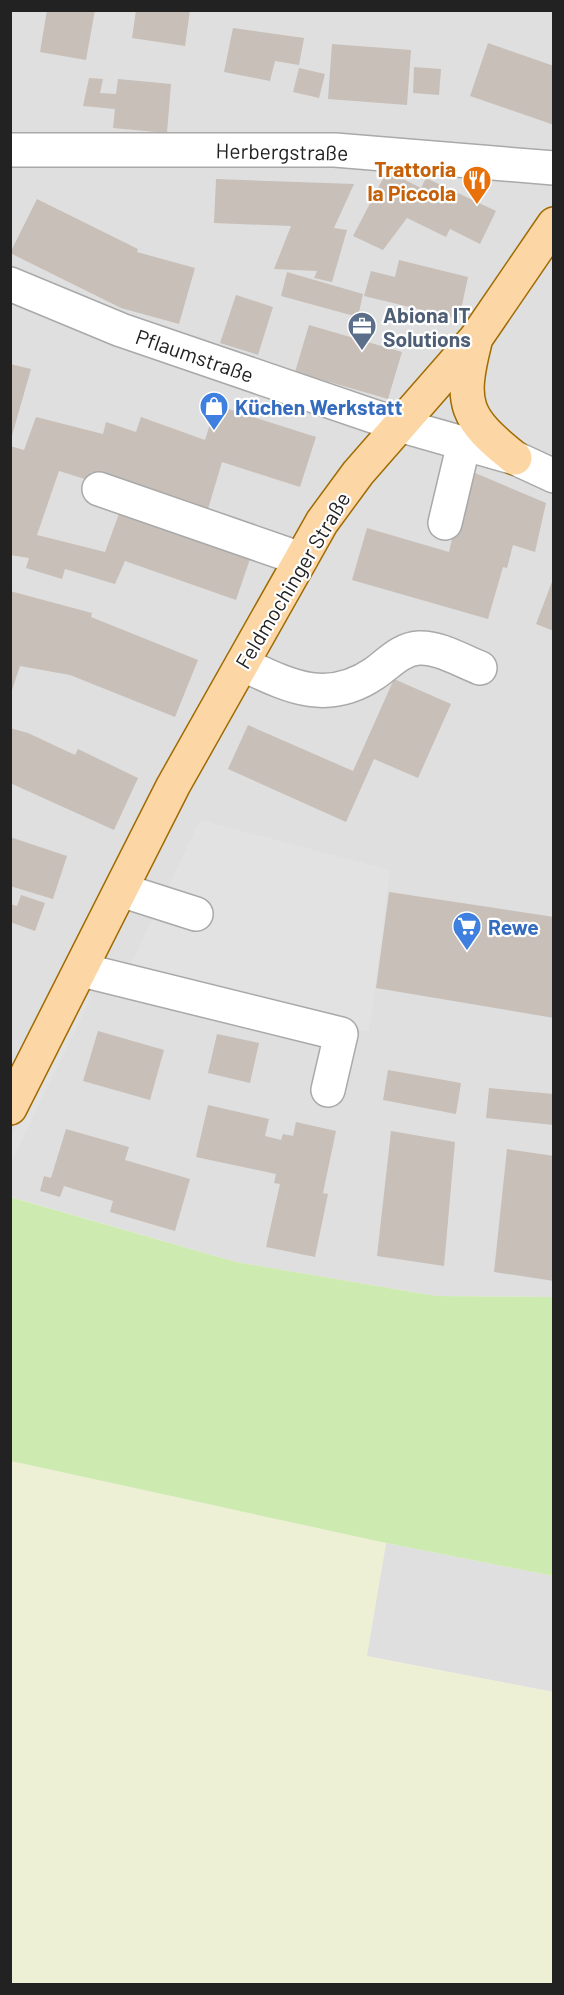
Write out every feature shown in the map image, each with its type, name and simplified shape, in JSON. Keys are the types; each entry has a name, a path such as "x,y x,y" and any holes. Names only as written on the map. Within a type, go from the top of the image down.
{"main road":[{"name":"Feldmochinger Straße","path":"10,1108 173,786 301,558 339,496 476,338 554,224"},
{"path":"476,338 467,381 469,408 473,420 514,458"}],"street":[{"name":"Herbergstraße","path":"10,150 335,150 554,168"},
{"name":"Pflaumstraße","path":"10,284 121,330 399,425 514,458 554,476"},
{"path":"445,524 464,443"},
{"path":"99,489 301,558"},
{"path":"242,664 293,688 327,691 353,687 400,654 419,648 441,652 480,668"},
{"path":"121,890 196,914"},
{"path":"81,970 341,1034 328,1090"}],"shaded area":[{"path":"10,11 553,11 553,1297 436,1296 236,1262 11,1197"},
{"path":"200,820 390,870 369,1032 127,972"},
{"path":"83,991 92,996 12,1160 10,1140"},
{"path":"386,1543 553,1576 553,1692 366,1656"}],"green space":[{"path":"10,1197 236,1262 436,1296 553,1297 553,1576 386,1543 11,1461"},
{"path":"11,1461 386,1543 367,1656 553,1692 553,1984 11,1984"}],"building":[{"path":"47,10 95,10 86,60 40,52"},
{"path":"136,10 190,10 185,46 132,38"},
{"path":"233,28 304,38 299,65 275,61 270,81 224,72"},
{"path":"488,43 554,66 554,125 470,96"},
{"path":"332,44 411,50 407,105 328,99"},
{"path":"414,67 441,69 439,95 413,93"},
{"path":"299,68 325,74 319,98 293,92"},
{"path":"89,78 103,79 100,93 116,94 118,79 171,84 167,133 113,128 115,109 83,106"},
{"path":"387,171 421,188 426,178 496,211 480,244 450,229 446,237 407,218 383,250 353,236"},
{"path":"216,179 354,184 334,228 347,230 332,282 314,278 317,271 274,269 291,226 214,223"},
{"path":"37,199 138,249 137,252 195,268 179,324 121,308 10,253"},
{"path":"399,260 468,277 459,319 364,296 371,271 395,277"},
{"path":"287,272 363,294 358,317 281,296"},
{"path":"236,295 273,307 258,355 220,343"},
{"path":"309,325 402,352 388,399 295,372"},
{"path":"10,364 31,369 11,439 10,439"},
{"path":"216,405 316,437 300,487 222,462 208,509 183,501 182,503 91,472 88,480 59,471 37,535 105,552 120,511 252,553 236,600 125,561 115,584 65,569 62,579 26,568 29,558 10,555 10,446 24,450 36,417 103,434 106,422 136,432 141,417 205,440"},
{"path":"468,470 546,503 535,552 513,545 507,568 503,567 488,619 352,580 367,528 449,552"},
{"path":"554,579 554,631 536,624"},
{"path":"10,591 92,613 91,617 198,660 175,717 70,675 20,666 10,696"},
{"path":"394,679 451,704 418,778 374,759 346,822 228,769 248,725 353,771"},
{"path":"10,728 28,733 75,755 78,749 138,778 114,830 10,783"},
{"path":"10,837 67,856 53,899 10,886"},
{"name":"Rewe","path":"389,892 554,917 554,1018 376,988"},
{"path":"21,895 45,903 35,931 10,922 10,904 17,906"},
{"path":"98,1031 164,1050 150,1100 83,1081"},
{"path":"217,1034 259,1043 250,1083 208,1073"},
{"path":"388,1070 461,1083 456,1114 383,1100"},
{"path":"489,1088 554,1094 554,1125 486,1118"},
{"path":"208,1105 269,1119 265,1136 281,1140 283,1134 293,1136 296,1122 336,1131 323,1193 328,1194 315,1257 266,1247 280,1184 274,1183 276,1174 196,1157"},
{"path":"66,1129 129,1147 125,1160 190,1179 175,1231 110,1212 113,1201 64,1186 60,1197 40,1191 44,1176 51,1178"},
{"path":"391,1131 455,1142 444,1266 377,1256"},
{"path":"507,1149 554,1156 554,1281 494,1272"}],"place":[{"name":"Trattoria la Piccola","path":"477,206"},
{"name":"Abiona IT Solutions","path":"362,352"},
{"name":"Küchen Werkstatt","path":"214,432"},
{"name":"Rewe","path":"467,952"}]}
